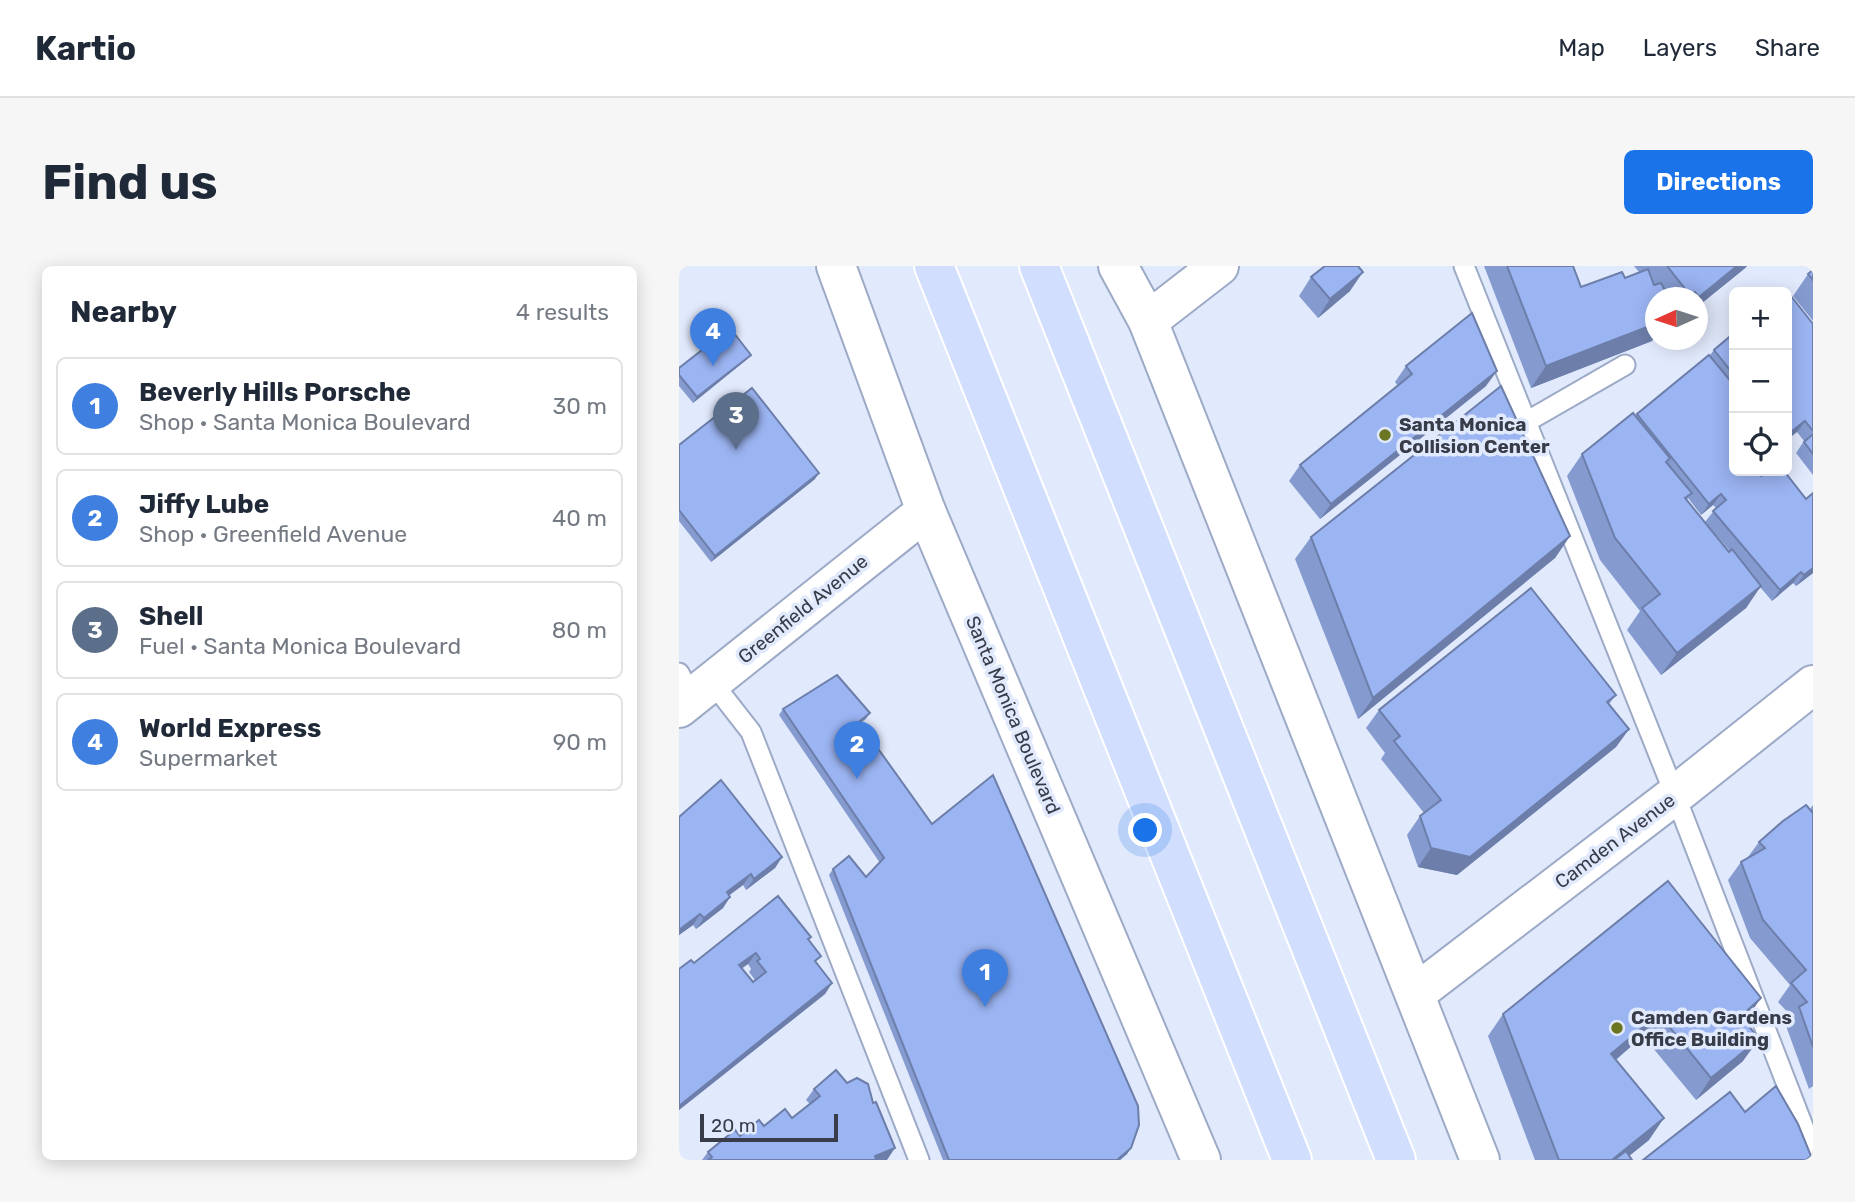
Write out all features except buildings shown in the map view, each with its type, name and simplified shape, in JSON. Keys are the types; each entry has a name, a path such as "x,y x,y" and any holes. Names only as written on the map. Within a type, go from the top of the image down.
{"main road":[{"path":"934,266 1292,1160"},
{"path":"1039,266 1397,1160"}],"street":[{"name":"Santa Monica Boulevard","path":"836,266 926,510 1201,1160"},
{"path":"1118,266 1148,321 1480,1160"},
{"path":"1148,321 1219,266"},
{"name":"Greenfield Avenue","path":"691,690 926,510"},
{"name":"Camden Avenue","path":"1415,994 1675,795 1813,685"}],"lane":[{"path":"1464,266 1675,795 1813,1152"},
{"path":"1526,422 1625,365"},
{"path":"691,690 751,732 919,1160"}],"place":[{"name":"World Express","path":"713,366"},
{"name":"Santa Monica Collision Center","path":"1385,435"},
{"name":"Shell","path":"736,450"},
{"name":"Jiffy Lube","path":"857,779"},
{"name":"Beverly Hills Porsche","path":"985,1007"},
{"name":"Camden Gardens Office Building","path":"1617,1028"}]}
